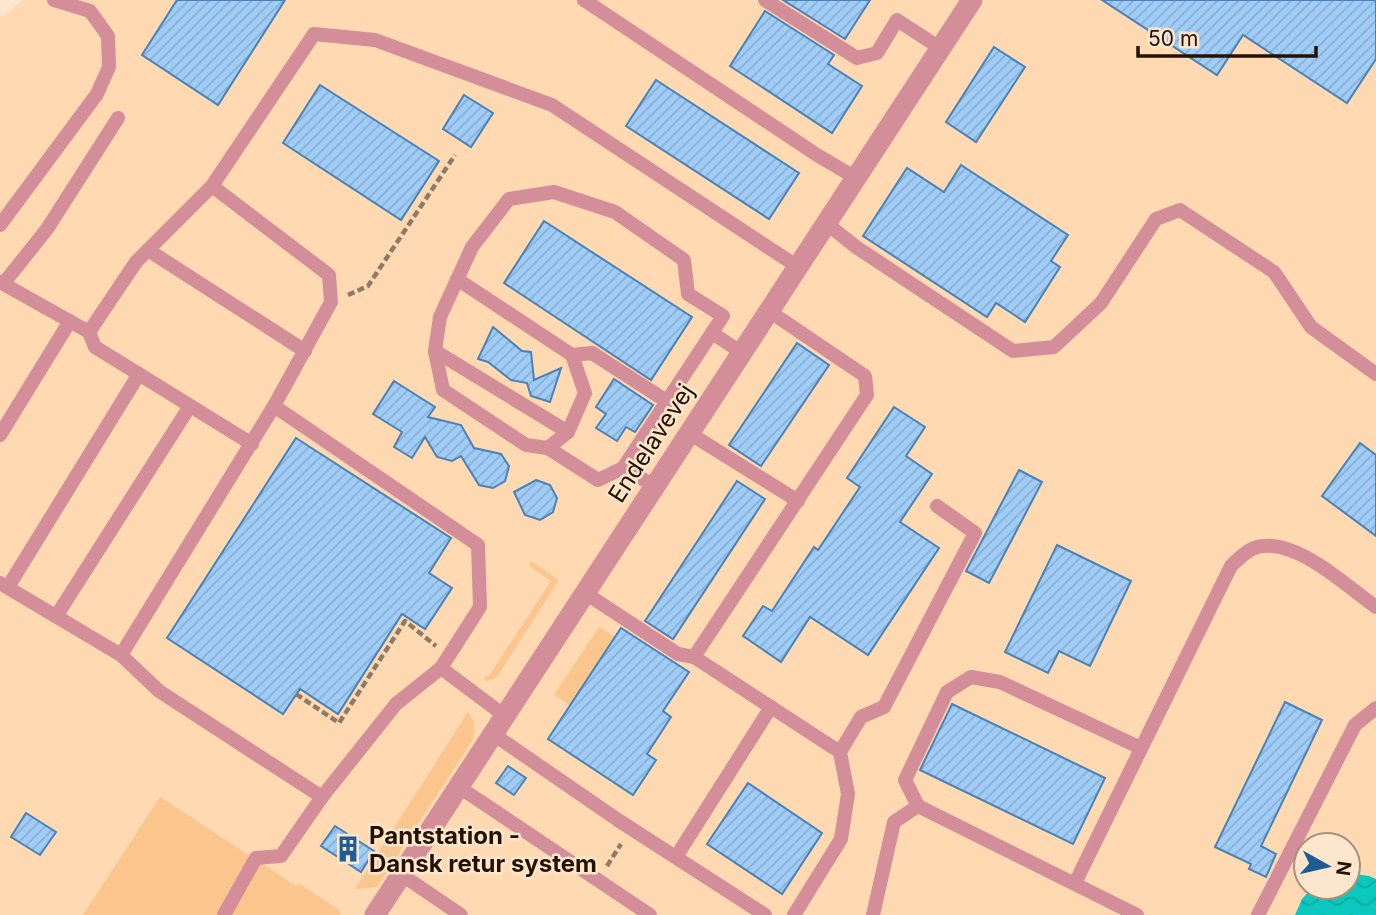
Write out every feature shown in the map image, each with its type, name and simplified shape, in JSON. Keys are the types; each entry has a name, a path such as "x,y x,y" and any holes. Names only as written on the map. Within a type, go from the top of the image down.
{"street":[{"name":"Endelavevej","path":"375,915 972,0"}],"lane":[{"path":"0,225 97,94 109,67 108,36 90,11 54,0"},
{"path":"584,0 817,155 856,178"},
{"path":"765,0 857,58 877,53 897,20 940,48"},
{"path":"89,332 136,262 212,186 314,34 375,40 552,105 798,267"},
{"path":"118,118 47,229 2,283 89,332 95,347 251,444"},
{"path":"121,655 274,406 331,302 329,275 212,186"},
{"path":"554,192 615,212 684,260 688,294 723,316 712,333 623,468 598,480 548,448 526,445 443,390 435,351 440,317 472,247 509,199 554,192"},
{"path":"826,223 856,247 1013,351 1054,347 1101,303 1156,219 1180,210 1274,272 1311,327 1376,374"},
{"path":"148,250 304,351"},
{"path":"457,279 572,355 593,353 668,402"},
{"path":"694,657 867,395 865,376 769,311"},
{"path":"0,435 70,321"},
{"path":"712,333 741,352"},
{"path":"435,351 568,432"},
{"path":"548,448 568,432 584,393 572,355"},
{"path":"139,374 4,585 121,655 159,691 322,797"},
{"path":"57,615 190,406"},
{"path":"224,915 257,858 281,856 322,797 397,704 444,662 480,607 478,545 274,406"},
{"path":"689,433 798,501"},
{"path":"623,468 654,486"},
{"path":"794,915 841,839 848,794 840,752 861,717 884,707 975,533 937,506"},
{"path":"1075,883 1231,566 1244,553 1258,547 1283,547 1302,554 1376,607"},
{"path":"585,593 678,654 694,657 840,752"},
{"path":"444,662 499,725 625,824 765,915"},
{"path":"1137,915 918,806 905,780 947,692 971,677 1000,682 1141,748"},
{"path":"676,857 771,707"},
{"path":"1258,915 1354,725 1376,708"},
{"path":"459,787 650,915"},
{"path":"873,915 894,822 918,806"},
{"path":"402,875 461,915"}],"path":[{"path":"331,302 368,286 454,155"},
{"path":"296,694 340,723 405,619 444,662"},
{"path":"598,881 625,824"}],"shaded area":[{"path":"24,0 1376,0 1376,915 0,915 0,18"},
{"path":"531,561 559,580 497,677 484,680 551,581 529,566"},
{"path":"599,627 615,637 570,705 554,695"},
{"path":"468,712 474,726 472,741 377,887 355,889"},
{"path":"160,797 296,886 298,883 339,910 341,915 83,915"}],"water":[{"path":"1362,875 1376,879 1376,915 1295,915 1301,901 1362,901"}],"building":[{"path":"177,0 285,0 218,105 142,55"},
{"path":"783,0 870,0 845,39"},
{"path":"1102,0 1376,0 1376,59 1347,103 1243,35 1217,75"},
{"path":"765,11 834,55 828,64 862,86 832,133 730,66"},
{"path":"994,47 1025,67 976,142 946,122"},
{"path":"656,80 799,173 769,219 626,126"},
{"path":"320,85 439,161 401,220 283,143"},
{"path":"464,95 493,113 471,147 443,129"},
{"path":"961,165 1068,235 1051,261 1060,267 1025,322 996,303 987,317 863,236 907,168 944,192"},
{"path":"544,221 692,317 651,380 504,283"},
{"path":"493,327 522,351 531,352 534,380 561,368 550,402 531,396 527,383 511,380 488,362 478,359"},
{"path":"797,343 829,365 761,466 729,445"},
{"path":"614,379 653,405 635,432 626,427 617,441 596,428 606,414 596,407"},
{"path":"394,381 435,407 428,417 461,425 474,448 501,454 509,466 505,481 493,488 479,485 461,456 452,461 437,457 425,437 412,458 394,447 402,432 373,414"},
{"path":"894,407 925,427 906,456 932,474 900,522 939,548 868,655 810,617 781,662 743,636 763,606 772,611 814,547 818,550 860,487 847,478"},
{"path":"296,438 451,538 429,573 452,588 425,629 402,614 338,714 300,689 283,714 167,638"},
{"path":"1360,443 1376,455 1376,536 1322,496"},
{"path":"1019,470 1042,482 989,583 966,571"},
{"path":"536,480 550,485 557,498 553,512 540,520 525,515 514,492"},
{"path":"737,481 765,499 673,639 645,621"},
{"path":"1057,545 1131,581 1090,666 1059,651 1048,673 1005,652"},
{"path":"621,628 689,672 663,711 671,717 647,754 656,760 633,795 548,739"},
{"path":"1285,702 1322,720 1261,846 1276,854 1266,877 1249,869 1251,864 1215,847"},
{"path":"952,704 1105,778 1073,844 920,770"},
{"path":"508,766 526,778 514,795 496,783"},
{"path":"748,783 822,833 782,894 707,844"},
{"path":"26,813 56,832 40,855 11,837"},
{"name":"Pantstation - Dansk retur system","path":"335,826 374,851 361,872 321,846"}],"place":[{"name":"Pantstation - Dansk retur system","path":"348,849"}]}
